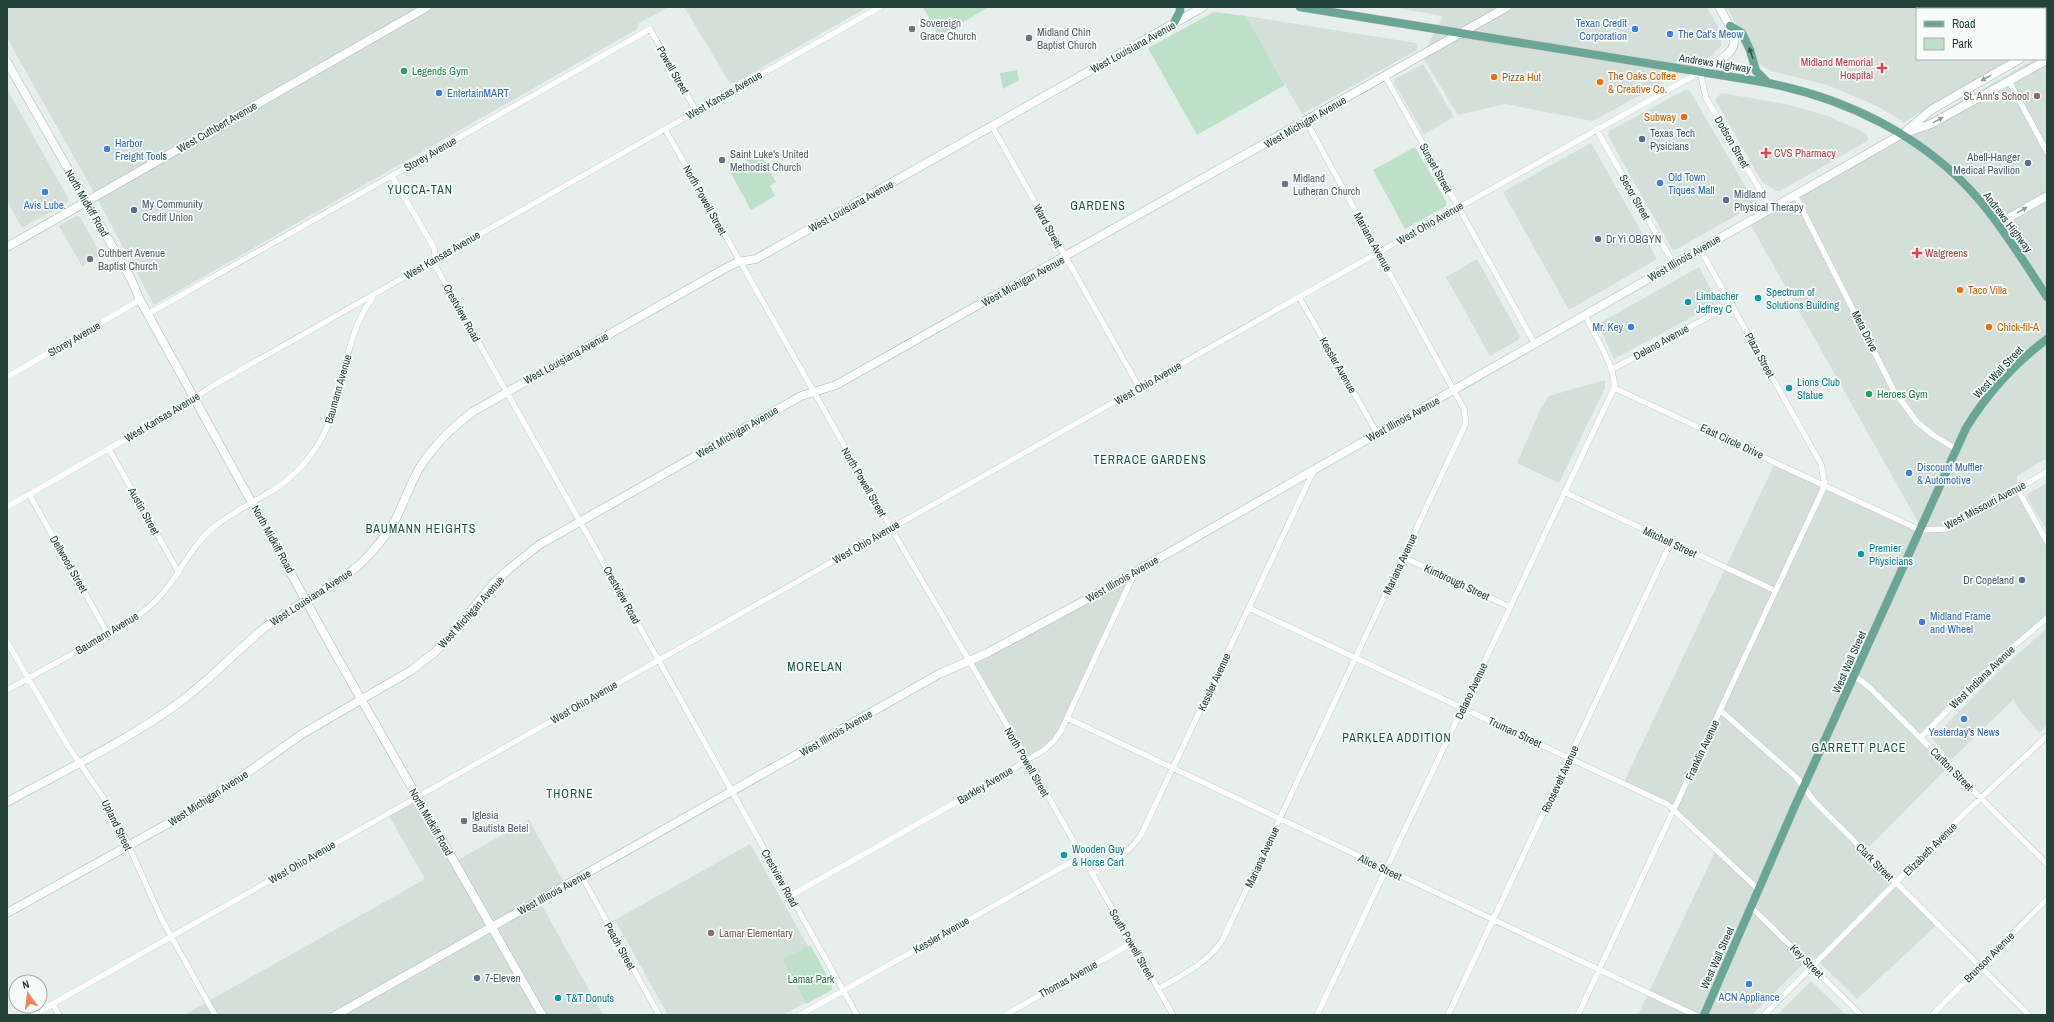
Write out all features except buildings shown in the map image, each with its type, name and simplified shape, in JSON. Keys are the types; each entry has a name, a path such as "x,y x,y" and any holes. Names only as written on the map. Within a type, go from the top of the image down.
{"main road":[{"path":"1174,23 1180,11 1180,7"},
{"name":"Andrews Highway","path":"1300,7 1768,82 1813,94 1842,105 1877,120 1902,134 1950,171 1978,199 1998,224 2047,296"},
{"path":"1730,26 1742,33 1750,50 1756,71 1768,82"},
{"name":"West Wall Street","path":"1704,1015 1804,787 1966,428 1985,400 2011,371 2047,339"}],"street":[{"name":"West Cuthbert Avenue","path":"7,247 426,7"},
{"name":"West Kansas Avenue","path":"7,507 434,260 880,7"},
{"name":"West Louisiana Avenue","path":"7,802 148,724 180,703 259,632 306,600 336,583 369,555 393,522 423,462 447,433 469,414 740,262 756,259 1203,7"},
{"name":"West Michigan Avenue","path":"7,913 196,807 302,734 412,670 432,655 450,638 486,592 509,569 539,546 801,396 836,385 1066,257 1507,7"},
{"path":"1700,72 1726,57 1733,50 1735,41 1730,26 1719,7"},
{"name":"Powell Street","path":"650,29 696,111"},
{"name":"Storey Avenue","path":"148,314 650,29"},
{"name":"West Illinois Avenue","path":"336,1015 939,674 969,662 1053,618 1314,470 1902,134 1931,110 2018,60"},
{"name":"West Illinois Avenue","path":"1902,134 1931,124 2047,60"},
{"name":"North Midkiff Road","path":"7,62 86,203 131,279 140,300 306,600 542,1015"},
{"name":"West Ohio Avenue","path":"33,1015 1458,207 1700,72"},
{"name":"Dodson Street","path":"1700,72 1706,98 1771,209"},
{"name":"Sunset Street","path":"1385,76 1535,344"},
{"path":"2009,81 2047,152"},
{"name":"Mariana Avenue","path":"1158,989 1198,966 1218,947 1280,820 1466,423 1466,412 1306,121"},
{"name":"Ward Street","path":"992,126 1140,387"},
{"name":"North Powell Street","path":"665,129 891,528 1092,874"},
{"name":"Secor Street","path":"1596,129 1674,264"},
{"name":"Crestview Road","path":"392,176 434,248 434,260 506,392 659,660 857,1015"},
{"name":"Meta Drive","path":"1795,195 1894,391 1917,422 1933,435 1956,450"},
{"path":"1998,224 2047,196"},
{"name":"Plaza Street","path":"1700,249 1821,464 1825,485"},
{"name":"Baumann Avenue","path":"7,690 108,634 150,607 179,573 191,552 208,532 231,514 275,489 309,458 319,443 334,409 353,334 364,310 375,294"},
{"name":"Kessler Avenue","path":"1299,297 1377,433"},
{"name":"Storey Avenue","path":"7,377 140,300"},
{"name":"Delano Avenue","path":"1611,370 1732,304"},
{"path":"1584,315 1611,370 1615,382 1614,388"},
{"name":"Delano Avenue","path":"1317,1015 1614,388"},
{"name":"East Circle Drive","path":"1614,388 1920,530"},
{"name":"Austin Street","path":"109,449 179,573"},
{"name":"Kessler Avenue","path":"1092,874 1121,858 1138,840 1314,470"},
{"name":"West Missouri Avenue","path":"1920,530 1945,529 2047,472"},
{"name":"Franklin Avenue","path":"1578,1015 1825,485"},
{"path":"2017,488 2047,542"},
{"name":"Mitchell Street","path":"1564,492 1776,591"},
{"name":"Dellwood Street","path":"29,494 108,634"},
{"name":"Roosevelt Avenue","path":"1448,1015 1671,542"},
{"name":"Kimbrough Street","path":"1403,558 1510,607"},
{"name":"Barkley Avenue","path":"790,896 974,792 1044,750 1054,741 1067,718 1136,571"},
{"name":"Truman Street","path":"1249,608 1667,804 1759,890"},
{"name":"West Indiana Avenue","path":"1920,738 2002,656 2047,618"},
{"name":"Upland Street","path":"7,642 27,679 105,800 171,937 215,1015"},
{"name":"Carlton Street","path":"1855,676 1870,688 2047,864"},
{"name":"Clark Street","path":"1720,710 1796,777 1815,802 2029,1015"},
{"name":"Alice Street","path":"1067,718 1695,1015"},
{"name":"Elizabeth Avenue","path":"1764,1015 1981,798 2047,736"},
{"name":"Kessler Avenue","path":"800,1015 1082,856"},
{"name":"South Powell Street","path":"1092,874 1173,1015"},
{"name":"Peach Street","path":"582,877 659,1015"},
{"name":"Brunson Avenue","path":"1932,1015 2047,899"},
{"name":"Key Street","path":"1751,907 1861,1015"},
{"name":"Thomas Avenue","path":"1004,1015 1132,943"},
{"path":"53,1004 59,1015"}],"shaded area":[{"path":"7,7 669,7 639,23 637,29 154,305 92,189 7,38"},
{"path":"684,7 868,7 735,83 730,83"},
{"path":"1391,7 1707,7 1721,32 1722,38 1721,46 1711,56 1593,121 1505,104 1458,115 1422,56 1443,16"},
{"name":"Midland Memorial Hospital","path":"1726,7 2047,7 2046,40 2046,8 1916,8 1916,60 2012,60 1904,122 1877,106 1827,85 1771,71 1759,64"},
{"path":"1246,16 1416,43 1418,45 1417,50 1302,114"},
{"path":"2047,52 2047,458 2017,476 2017,488 2047,541 2047,618 1996,662 1920,737 1949,766 1865,851 1938,924 1857,999 1812,955 1752,1015 1638,1015 1716,850 1676,809 1623,784 1776,461 1922,529 1749,222 2033,60 2046,60"},
{"path":"1423,64 1454,117 1424,134 1394,83 1395,79"},
{"path":"7,89 68,198 67,203 22,228 7,201"},
{"path":"1685,90 1690,91 1754,201 1753,206 1675,250 1672,249 1608,136 1609,131"},
{"path":"1722,93 1786,104 1828,116 1865,133 1868,138 1867,141 1780,191 1776,191 1762,182 1716,101 1717,97"},
{"path":"1591,143 1657,259 1569,310 1503,192"},
{"path":"76,216 80,217 101,255 82,266 59,226"},
{"path":"1477,259 1520,336 1518,340 1490,356 1446,277"},
{"path":"1699,267 1718,303 1614,359 1598,324"},
{"path":"1605,380 1605,388 1559,483 1517,463 1541,408 1549,396"},
{"path":"2047,483 2047,531 2027,497 2028,494"},
{"path":"1125,576 1132,580 1055,743 1026,759 966,661"},
{"path":"2047,628 2047,725 2039,733 2015,704 2014,699 1951,760 1932,739 1997,673"},
{"path":"419,797 456,861 529,820 566,886 540,902 603,1015 184,1015 425,879 388,814"},
{"name":"Lamar Elementary","path":"750,844 808,946 782,959 805,1003 783,1015 668,1015 615,920"},
{"path":"1811,981 1846,1015 1777,1015"}],"green space":[{"path":"923,7 989,7 939,36"},
{"path":"1214,12 1246,16 1285,85 1197,135 1148,48"},
{"path":"1017,70 1019,80 1003,89 1000,73"},
{"path":"1415,147 1446,201 1446,206 1405,229 1373,170"},
{"path":"760,153 776,182 770,186 775,196 751,210 729,170"},
{"name":"Lamar Park","path":"808,946 811,946 832,985 832,990 806,1004 782,959"}],"place":[{"name":"Sovereign Grace Church","path":"912,29"},
{"name":"Texan Credit Corporation","path":"1635,29"},
{"name":"The Cat's Meow","path":"1670,34"},
{"name":"Midland Chin Baptist Church","path":"1029,38"},
{"name":"Midland Memorial Hospital","path":"1882,68"},
{"name":"Legends Gym","path":"404,71"},
{"name":"Pizza Hut","path":"1494,77"},
{"name":"The Oaks Coffee & Creative Co.","path":"1600,82"},
{"name":"EntertainMART","path":"439,93"},
{"name":"St. Ann's School","path":"2037,96"},
{"name":"Subway","path":"1684,117"},
{"name":"Texas Tech Pysicians","path":"1642,139"},
{"name":"Harbor Freight Tools","path":"107,149"},
{"name":"CVS Pharmacy","path":"1766,153"},
{"name":"Saint Luke's United Methodist Church","path":"722,160"},
{"name":"Abell-Hanger Medical Pavilion","path":"2028,163"},
{"name":"Old Town Tiques Mall","path":"1660,183"},
{"name":"Midland Lutheran Church","path":"1285,184"},
{"name":"Avis Lube.","path":"45,192"},
{"name":"Midland Physical Therapy","path":"1726,200"},
{"name":"My Community Credit Union","path":"134,210"},
{"name":"Dr Yi OBGYN","path":"1598,239"},
{"name":"Walgreens","path":"1917,253"},
{"name":"Cuthbert Avenue Baptist Church","path":"90,259"},
{"name":"Taco Villa","path":"1960,290"},
{"name":"Spectrum of Solutions Building","path":"1758,298"},
{"name":"Limbacher Jeffrey C","path":"1688,302"},
{"name":"Mr. Key","path":"1631,327"},
{"name":"Chick-fil-A","path":"1989,327"},
{"name":"Lions Club Statue","path":"1789,388"},
{"name":"Heroes Gym","path":"1869,394"},
{"name":"Discount Muffler & Automotive","path":"1909,473"},
{"name":"Premier Physicians","path":"1861,554"},
{"name":"Dr Copeland","path":"2022,580"},
{"name":"Midland Frame and Wheel","path":"1922,622"},
{"name":"Yesterday's News","path":"1964,719"},
{"name":"Iglesia Bautista Betel","path":"464,821"},
{"name":"Wooden Guy & Horse Cart","path":"1064,855"},
{"name":"Lamar Elementary","path":"711,933"},
{"name":"7-Eleven","path":"477,978"},
{"name":"ACN Appliance","path":"1749,984"},
{"name":"T&T Donuts","path":"558,998"}],"district":[{"name":"YUCCA-TAN","path":"420,190"},
{"name":"GARDENS","path":"1098,206"},
{"name":"TERRACE GARDENS","path":"1150,460"},
{"name":"BAUMANN HEIGHTS","path":"421,529"},
{"name":"MORELAN","path":"815,667"},
{"name":"PARKLEA ADDITION","path":"1397,738"},
{"name":"GARRETT PLACE","path":"1859,748"},
{"name":"THORNE","path":"570,794"}]}
